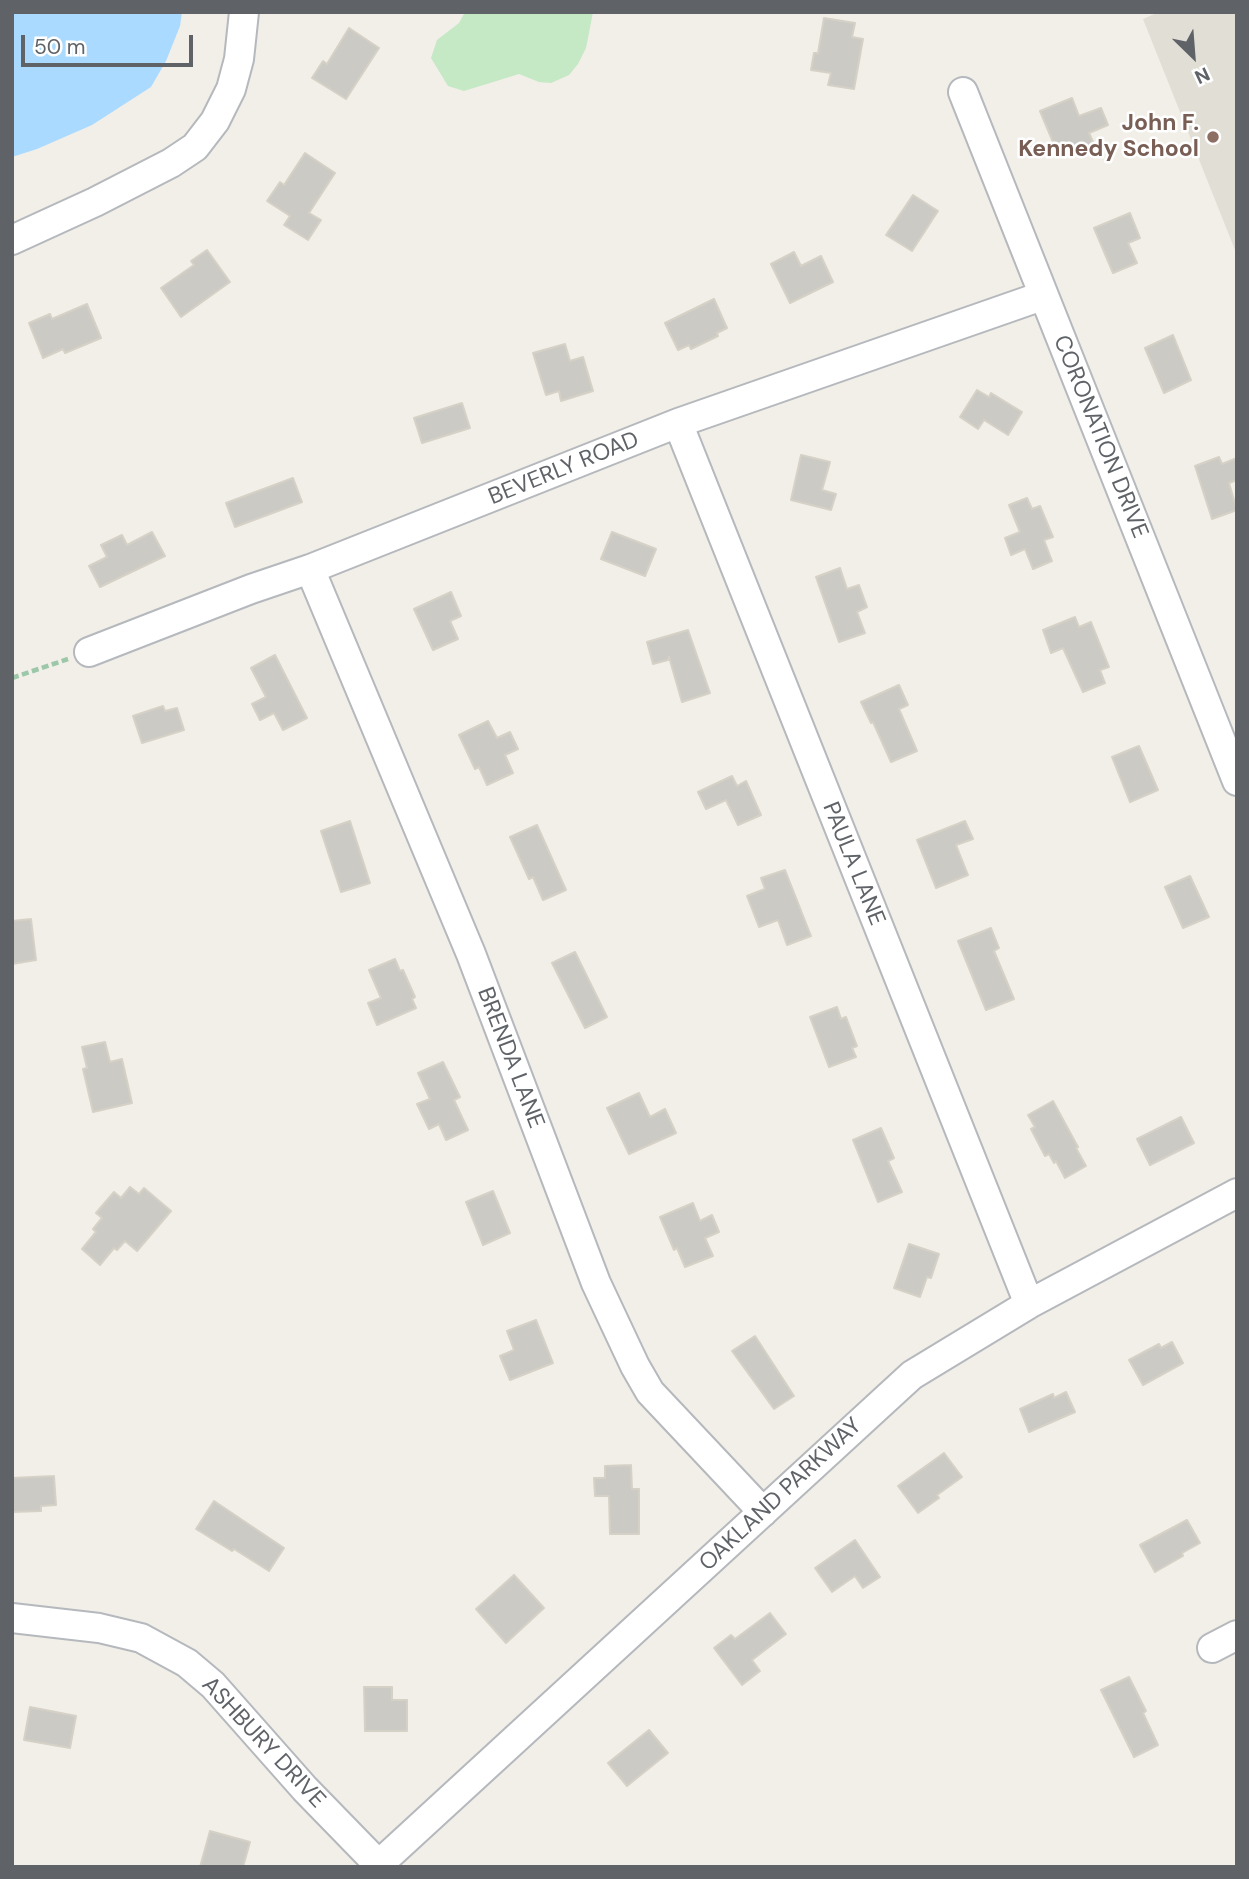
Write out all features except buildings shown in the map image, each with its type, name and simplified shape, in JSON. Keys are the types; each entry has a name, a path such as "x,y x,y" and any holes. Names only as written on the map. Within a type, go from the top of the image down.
{"street":[{"path":"12,240 95,202 171,163 195,147 215,121 231,89 239,60 244,12"},
{"name":"CORONATION DRIVE","path":"963,92 1237,781"},
{"name":"BEVERLY ROAD","path":"89,652 310,569 678,423 1042,296"},
{"name":"PAULA LANE","path":"678,423 1029,1304"},
{"name":"BRENDA LANE","path":"310,569 471,954 596,1283 635,1366 650,1392 763,1512"},
{"name":"OAKLAND PARKWAY","path":"377,1866 912,1375 1029,1304 1237,1193"},
{"name":"ASHBURY DRIVE","path":"12,1618 99,1628 141,1638 187,1663 213,1685 377,1866"},
{"path":"1212,1648 1237,1635"}],"path":[{"path":"12,678 89,652"}],"shaded area":[{"name":"John F. Kennedy School","path":"1159,12 1237,12 1237,255 1143,19"}],"green space":[{"path":"465,12 593,12 586,48 569,75 551,83 539,82 519,74 464,91 448,86 431,58 437,40 459,23"}],"water":[{"path":"12,12 182,12 180,26 166,61 151,87 92,125 12,157"}],"place":[{"name":"John F. Kennedy School","path":"1213,137"}]}
